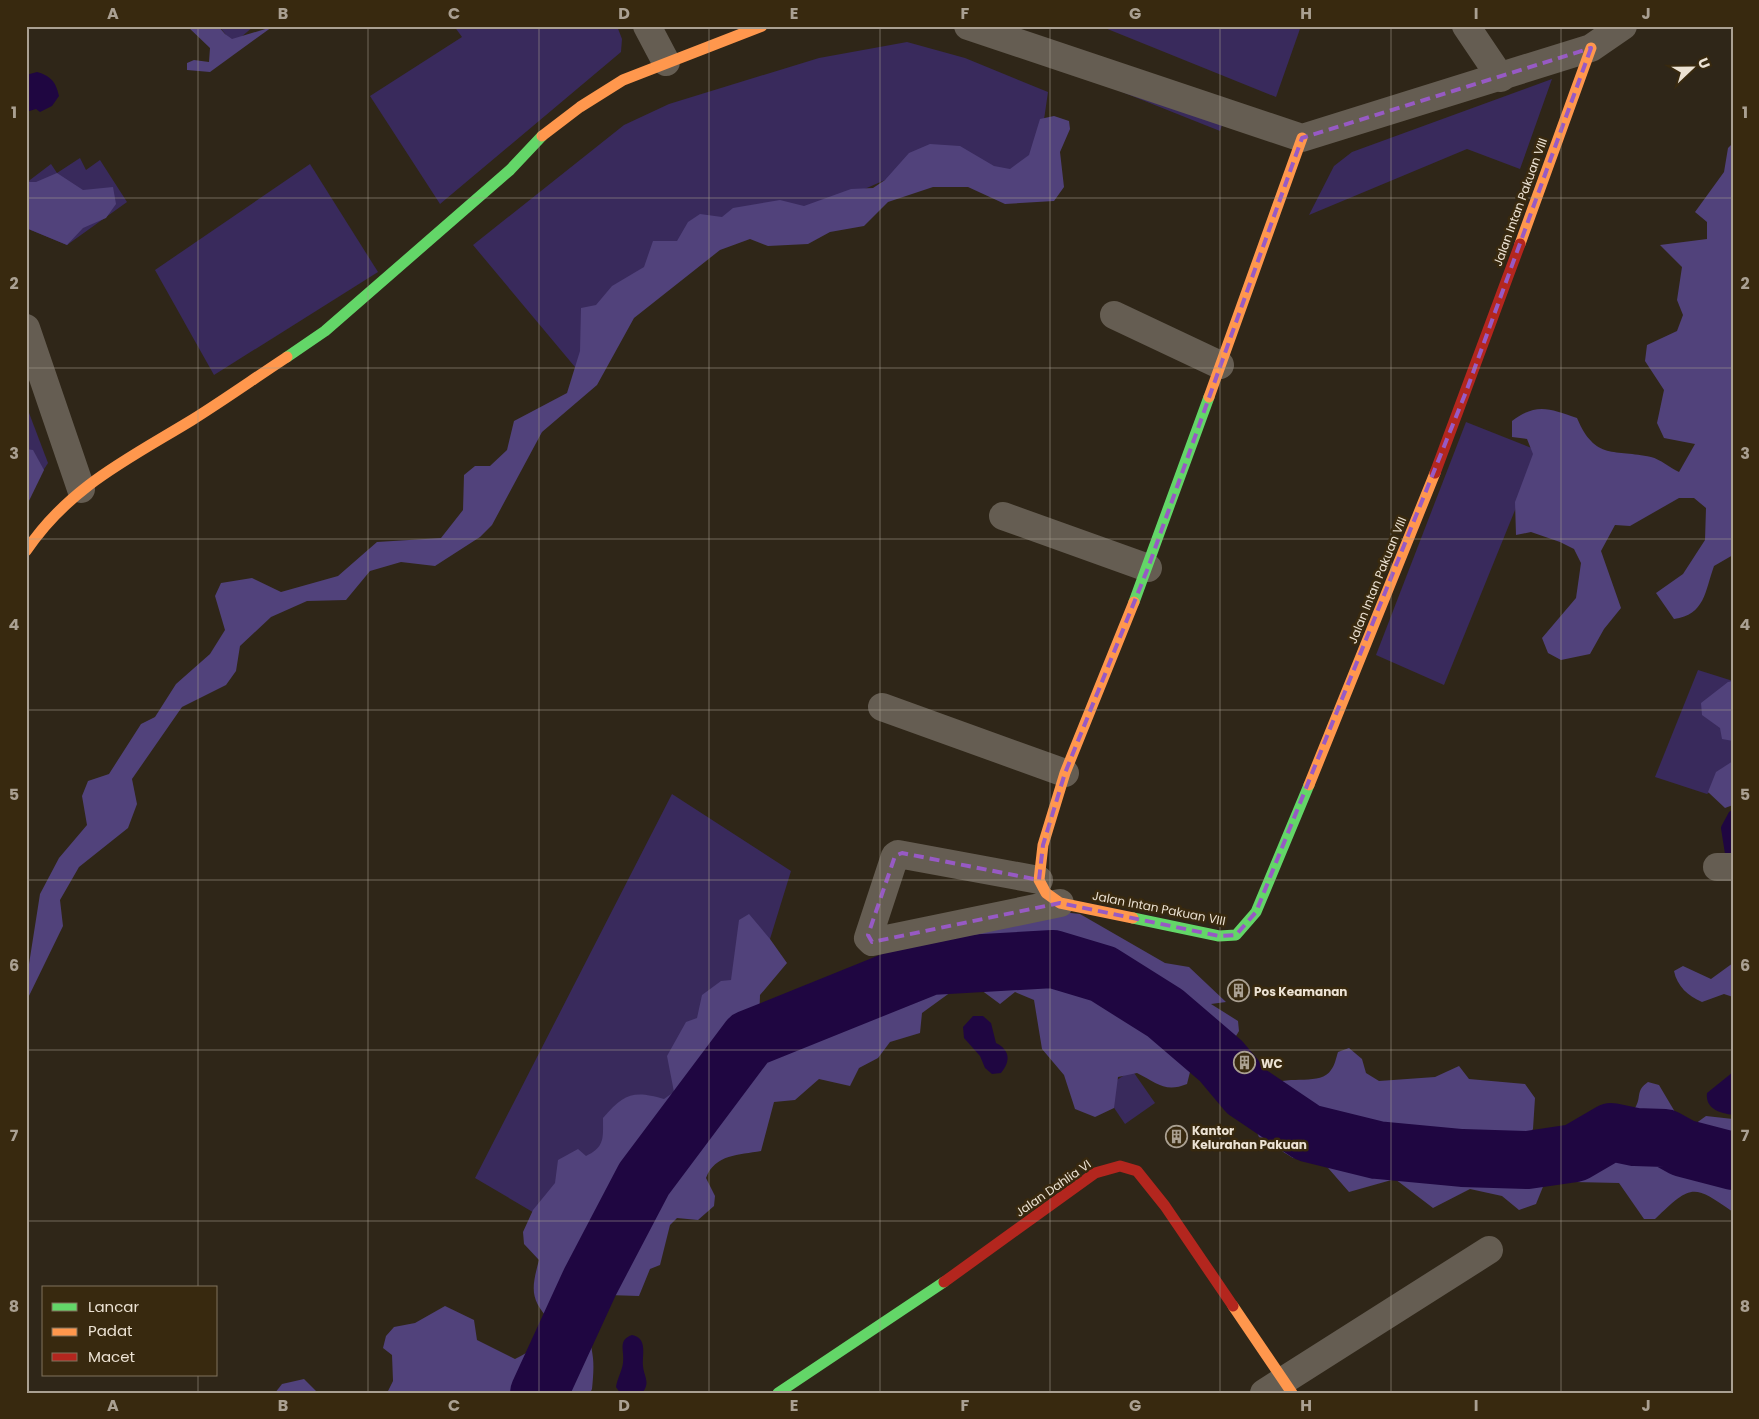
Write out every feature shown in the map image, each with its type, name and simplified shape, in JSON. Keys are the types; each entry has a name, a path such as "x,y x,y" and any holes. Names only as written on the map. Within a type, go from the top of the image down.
{"street":[{"path":"647,26 666,62"},
{"path":"26,551 36,536 81,489 135,452 192,420 325,331 510,170 543,135 580,107 623,80 762,26"},
{"path":"1466,26 1501,78"},
{"path":"986,28 1302,138 1501,78 1591,48 1623,26"},
{"name":"Jalan Intan Pakuan VIII","path":"1060,903 1219,936 1236,935 1256,912 1395,575 1462,401 1591,48"},
{"path":"1060,903 1046,893 1039,880 1043,845 1065,773 1148,568 1302,138"},
{"path":"1114,315 1220,365"},
{"path":"26,328 81,489"},
{"path":"1003,516 1148,568"},
{"path":"882,707 1065,773"},
{"path":"1039,880 898,854 895,856 868,938 872,942 1060,903"},
{"name":"Jalan Dahlia VI","path":"778,1393 914,1304 1095,1173 1120,1166 1137,1171 1165,1206 1280,1388"},
{"path":"1280,1388 1489,1250"}],"highlighted area":[{"path":"1591,48 1466,392 1256,912 1236,935 1219,936 1060,903 872,942 868,935 895,856 902,853 1039,880 1043,845 1065,773 1148,568 1302,138"}],"shaded area":[{"path":"187,26 218,26 232,39 272,27 210,72 187,70 187,63 194,60 209,62 210,48"},
{"path":"219,26 254,26 233,44"},
{"path":"454,26 617,26 622,39 621,52 440,204 370,96 462,37"},
{"path":"1100,26 1301,26 1276,97"},
{"path":"907,42 965,58 1048,92 1034,189 914,174 885,180 801,217 672,255 585,379 473,245 624,125 669,104 819,58"},
{"path":"37,72 46,75 52,80 59,96 52,106 40,112 36,109 26,112 26,75"},
{"path":"1082,76 1223,122 1220,131"},
{"path":"1552,79 1520,169 1467,149 1309,215 1334,166 1352,152"},
{"path":"1054,116 1069,121 1070,129 1060,152 1064,187 1054,201 1005,204 968,187 933,187 888,202 864,226 830,232 808,244 768,246 750,239 720,250 634,318 597,385 542,432 492,525 480,537 435,566 401,562 370,571 346,600 307,601 271,617 240,646 236,671 226,685 182,707 132,779 137,804 128,828 79,867 60,900 63,926 26,1002 26,967 29,964 40,894 59,858 87,825 82,796 88,781 109,774 141,724 155,717 176,684 210,654 225,630 215,596 221,583 252,578 281,592 338,576 377,542 441,538 463,510 464,475 475,466 490,466 507,450 514,421 567,393 580,351 581,308 596,305 612,286 644,267 653,241 677,241 688,222 700,214 722,217 733,208 780,200 804,206 851,189 873,188 885,180 909,153 930,144 960,146 994,166 1010,169 1029,155 1040,119"},
{"path":"1733,143 1733,555 1714,566 1706,593 1698,607 1684,617 1674,619 1656,593 1683,574 1705,540 1706,508 1694,498 1679,498 1630,526 1615,525 1601,551 1621,608 1604,629 1590,654 1561,660 1548,653 1542,638 1576,598 1581,563 1574,549 1560,542 1531,532 1516,535 1515,502 1533,454 1527,439 1512,437 1512,421 1536,409 1559,412 1577,418 1591,441 1607,451 1654,458 1679,472 1695,444 1664,438 1657,423 1664,390 1645,361 1647,345 1677,331 1683,315 1677,300 1682,267 1660,245 1707,239 1707,222 1695,212 1724,172 1728,148"},
{"path":"80,158 86,170 100,160 127,202 67,245 26,228 26,183 51,164 57,173"},
{"path":"310,164 378,272 214,375 155,270"},
{"path":"57,173 83,190 113,187 116,204 106,218 83,228 67,245 26,228 26,182 36,182"},
{"path":"26,405 48,463 26,497"},
{"path":"1466,422 1539,451 1444,685 1376,655"},
{"path":"26,449 33,450 44,470 26,507"},
{"path":"1698,670 1733,681 1733,775 1707,794 1655,777"},
{"path":"1733,681 1733,741 1722,739 1720,728 1702,715 1701,703 1728,682"},
{"path":"1733,761 1733,805 1725,808 1708,792 1716,772"},
{"path":"672,794 791,871 770,939 751,971 685,1100 548,1221 475,1178"},
{"path":"1001,905 1080,914 1165,963 1189,967 1226,1002 1211,1004 1238,1021 1239,1031 1221,1061 1199,1057 1192,1064 1187,1084 1179,1087 1161,1086 1137,1073 1118,1077 1114,1108 1095,1117 1075,1109 1064,1075 1042,1049 1034,1000 1015,992 1000,1004 973,984 962,984 922,1013 920,1033 890,1042 878,1058 859,1068 850,1086 819,1079 795,1100 774,1102 761,1151 736,1155 715,1164 706,1178 715,1196 714,1206 698,1220 677,1218 670,1225 660,1265 650,1269 639,1296 608,1295 593,1311 588,1324 593,1358 592,1389 590,1393 387,1393 393,1381 392,1355 383,1348 386,1336 394,1327 415,1323 445,1306 474,1320 477,1340 515,1359 527,1353 541,1339 551,1322 539,1307 534,1294 539,1260 524,1244 523,1232 533,1210 555,1183 558,1160 578,1149 586,1156 597,1149 603,1136 603,1118 617,1104 630,1096 644,1095 664,1099 674,1092 667,1056 686,1022 697,1018 702,995 721,981 731,980 739,920 749,914 787,963 760,995 759,1024 790,1010 824,1006 855,967"},
{"path":"1733,963 1733,997 1724,994 1702,1002 1684,990 1674,971 1683,966 1711,979"},
{"path":"973,1016 983,1016 991,1023 996,1043 1004,1049 1008,1056 1008,1060 1001,1073 992,1074 985,1068 980,1056 964,1038 963,1027"},
{"path":"1349,1048 1362,1059 1366,1073 1379,1081 1435,1077 1459,1066 1469,1079 1525,1084 1535,1098 1533,1129 1526,1139 1504,1148 1504,1154 1509,1166 1540,1166 1549,1172 1536,1204 1519,1210 1502,1196 1470,1189 1433,1208 1395,1179 1349,1192 1322,1161 1293,1158 1259,1137 1250,1117 1255,1100 1260,1092 1267,1086 1277,1082 1308,1080 1325,1075 1332,1068 1338,1052"},
{"path":"1132,1070 1155,1103 1125,1124 1102,1090"},
{"path":"1733,1072 1733,1115 1714,1109 1708,1103 1707,1093"},
{"path":"1648,1082 1659,1085 1675,1112 1695,1124 1706,1116 1733,1119 1733,1212 1709,1196 1692,1192 1677,1199 1655,1219 1644,1219 1619,1183 1574,1182 1568,1174 1577,1152 1587,1137 1627,1117 1637,1104 1641,1088"},
{"path":"632,1335 637,1337 642,1343 646,1386 642,1393 620,1393 616,1387 623,1363 623,1343 627,1337"},
{"path":"304,1379 318,1393 275,1393 282,1384"}],"waterway":[{"path":"1732,866 1726,828 1733,815"},
{"path":"539,1393 590,1282 644,1179 749,1039 930,966 1053,959 1103,974 1165,1013 1221,1061 1247,1092 1308,1133 1377,1150 1462,1158 1527,1160 1575,1153 1611,1132 1635,1137 1665,1138 1683,1148 1733,1161"}],"traffic: fast":[{"path":"287,357 325,331 510,170 542,136"},
{"path":"1134,602 1209,397"},
{"path":"1133,918 1219,936 1236,935 1256,912 1309,785"},
{"path":"778,1393 944,1282"}],"traffic: slow":[{"path":"542,136 580,107 623,80 762,26"},
{"path":"1520,244 1591,48"},
{"path":"1209,397 1302,138"},
{"path":"26,551 61,509 101,476 204,412 287,357"},
{"path":"1309,785 1435,473"},
{"path":"1133,918 1060,903 1046,893 1039,880 1043,845 1065,773 1134,602"},
{"path":"1233,1306 1292,1393"}],"traffic: jam":[{"path":"1435,473 1520,244"},
{"path":"944,1282 1095,1173 1120,1166 1137,1171 1165,1206 1233,1306"}],"place":[{"name":"Pos Keamanan","path":"1238,991"},
{"name":"WC","path":"1245,1063"},
{"name":"Kantor Kelurahan Pakuan","path":"1176,1137"}]}
